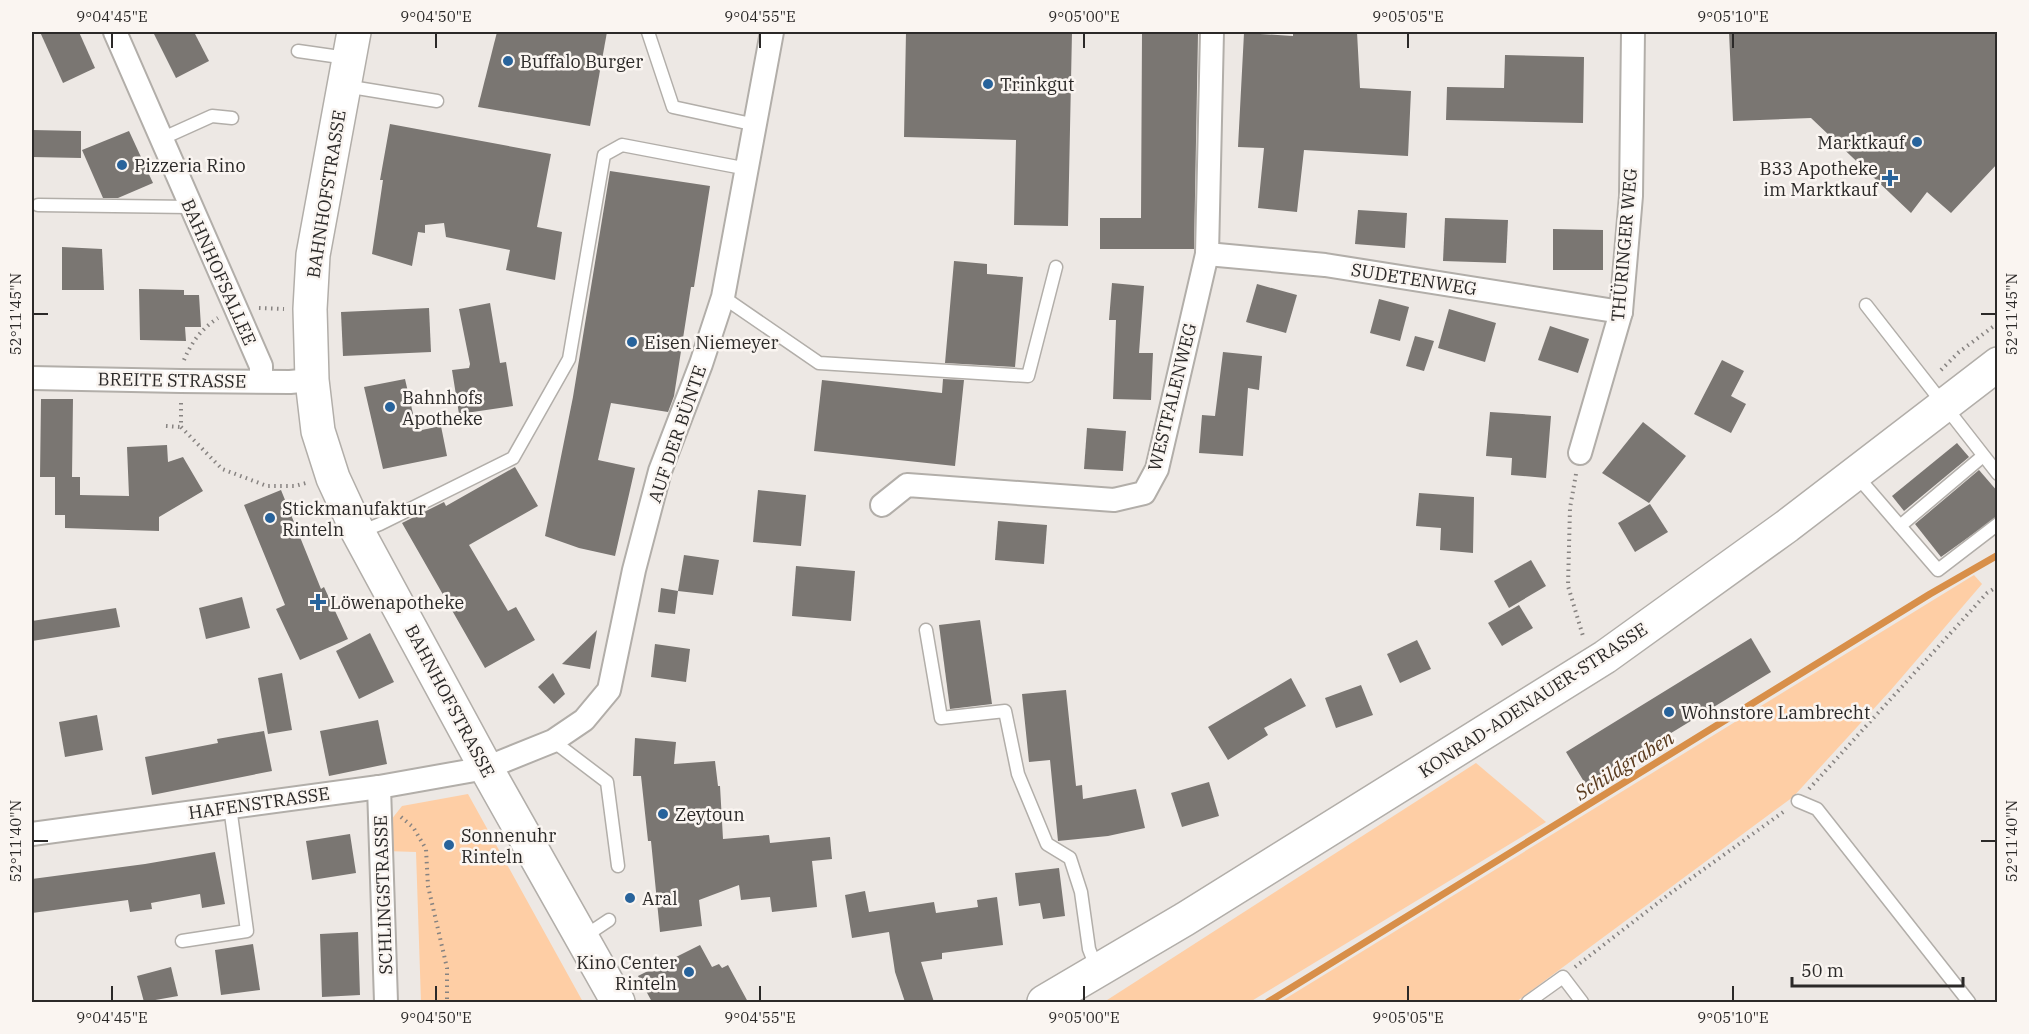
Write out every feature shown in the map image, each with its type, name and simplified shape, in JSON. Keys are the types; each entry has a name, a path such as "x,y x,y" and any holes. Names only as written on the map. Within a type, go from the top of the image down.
{"main road":[{"name":"BAHNHOFSTRASSE","path":"349,59 313,255 310,309 312,380 318,431 333,478 358,532 486,768 618,1002"},
{"name":"KONRAD-ADENAUER-STRASSE","path":"1044,1002 1185,920 1605,657 1787,526 1998,364"}],"street":[{"name":"BAHNHOFSALLEE","path":"115,32 261,366 261,381"},
{"name":"AUF DER BÜNTE","path":"486,768 553,741 584,720 609,690 634,570 660,471 701,364 723,297 772,32"},
{"name":"WESTFALENWEG","path":"882,505 907,485 1114,500 1144,493 1157,469 1207,254 1212,32"},
{"name":"THÜRINGER WEG","path":"1580,453 1621,312 1632,196 1633,32"},
{"name":"SUDETENWEG","path":"1207,254 1326,265 1621,312"},
{"name":"BREITE STRASSE","path":"32,378 181,381 312,380"},
{"name":"HAFENSTRASSE","path":"32,834 230,807 379,793 486,768"},
{"name":"SCHLINGSTRASSE","path":"379,793 386,1002"}],"lane":[{"path":"648,32 673,107 756,125"},
{"path":"298,51 349,59 437,100"},
{"path":"161,138 212,117 232,118"},
{"path":"358,532 380,524 513,458 568,359 604,155 622,145 748,169"},
{"path":"38,205 190,207"},
{"path":"723,297 819,363 1028,376 1056,267"},
{"path":"1866,304 1998,474"},
{"path":"1900,526 1983,456"},
{"path":"1855,474 1938,570 1998,524"},
{"path":"926,630 940,718 1005,711 1018,774 1047,844 1070,858 1081,892 1089,949 1097,970"},
{"path":"553,741 607,782 618,866"},
{"path":"1798,801 1817,809 1969,1002"},
{"path":"182,942 247,931 230,807"},
{"path":"582,938 609,920"},
{"path":"1528,1002 1563,977 1582,1002"}],"path":[{"path":"181,427 183,364 190,346 208,325 235,308 310,309"},
{"path":"1946,366 1959,352 1998,323"},
{"path":"166,426 181,427 222,469 267,486 295,486 333,478"},
{"path":"1580,453 1570,508 1568,586 1583,636"},
{"path":"1573,642 1593,630"},
{"path":"379,793 413,827 426,849 428,886 447,968 447,1002"}],"shaded area":[{"path":"1974,575 1982,584 1890,691 1793,797 1516,1002 1280,1002"},
{"path":"1476,763 1546,822 1250,1002 1104,1002"},
{"path":"468,794 583,1002 421,1002 416,852 386,851 391,820 402,806"}],"building":[{"path":"40,32 79,32 95,68 63,83"},
{"path":"153,32 194,32 209,61 176,78"},
{"path":"497,32 607,32 590,126 478,107"},
{"name":"Trinkgut","path":"906,32 1072,32 1068,226 1014,225 1016,140 904,137"},
{"path":"1293,32 1357,32 1360,88 1411,91 1408,156 1304,150 1297,212 1258,208 1264,148 1238,147 1244,33 1293,36"},
{"name":"Marktkauf","path":"1729,32 1998,32 1998,163 1951,213 1927,192 1911,213 1811,118 1733,121"},
{"path":"1142,34 1198,34 1194,249 1100,249 1100,218 1141,218"},
{"path":"1505,55 1584,57 1583,123 1446,120 1447,87 1504,88"},
{"path":"390,124 551,154 537,227 562,232 555,280 506,270 510,250 446,237 444,223 425,225 425,233 418,232 412,266 372,254 383,180 380,180"},
{"path":"32,130 81,131 81,158 32,157"},
{"path":"129,131 153,183 118,198 103,198 82,150"},
{"name":"Eisen Niemeyer","path":"610,171 710,186 674,396 668,412 611,403 598,460 635,468 615,556 579,548 545,536 573,397"},
{"path":"1358,210 1407,213 1405,248 1355,244"},
{"path":"1445,218 1508,220 1506,263 1443,261"},
{"path":"1553,229 1603,230 1603,270 1553,270"},
{"path":"62,247 102,249 104,290 62,290"},
{"path":"954,261 987,264 987,274 1023,277 1015,367 945,363"},
{"path":"1112,283 1144,286 1139,353 1153,353 1151,400 1113,399 1116,320 1109,320"},
{"path":"1257,284 1297,295 1286,333 1246,322"},
{"path":"139,289 184,290 184,295 199,295 201,327 185,327 186,341 140,340"},
{"path":"1379,299 1409,307 1400,341 1370,333"},
{"path":"490,303 500,363 506,362 513,406 459,414 452,370 469,368 470,364 459,309"},
{"path":"429,308 431,352 343,356 341,312"},
{"path":"1449,309 1496,323 1485,362 1438,348"},
{"path":"1550,326 1589,339 1578,373 1538,360"},
{"path":"1415,336 1434,341 1424,371 1406,366"},
{"path":"1223,352 1262,356 1259,390 1248,388 1243,456 1199,453 1202,415 1215,416"},
{"path":"1722,360 1744,371 1731,396 1746,404 1731,433 1694,414"},
{"name":"Bahnhofs Apotheke","path":"405,379 417,431 441,426 447,456 383,469 364,387"},
{"path":"943,379 964,380 955,466 814,451 822,380 942,393"},
{"path":"41,399 73,399 72,477 80,477 80,495 129,496 127,447 167,445 168,462 183,457 203,491 159,517 159,531 65,528 65,515 55,515 55,477 40,477"},
{"path":"1490,412 1551,416 1546,478 1511,475 1512,458 1486,456"},
{"path":"1643,422 1686,456 1649,503 1602,473"},
{"path":"1087,428 1126,431 1123,471 1084,469"},
{"path":"1957,443 1969,457 1904,511 1892,496"},
{"path":"515,467 538,506 469,545 508,611 516,607 535,640 485,668 402,523 444,502 446,506"},
{"path":"1979,470 1998,492 1998,516 1941,557 1915,524"},
{"path":"281,490 321,589 324,587 348,639 300,660 276,609 285,605 244,505"},
{"path":"758,490 806,495 801,546 753,542"},
{"path":"1419,493 1474,497 1473,553 1440,550 1441,528 1416,526"},
{"path":"1650,504 1668,532 1635,552 1618,523"},
{"path":"998,521 1047,525 1044,564 995,560"},
{"path":"684,555 719,560 713,595 678,591"},
{"path":"1531,560 1546,586 1509,608 1494,581"},
{"path":"796,566 855,571 851,621 792,616"},
{"path":"661,588 678,591 675,614 658,612"},
{"path":"242,597 250,628 206,639 199,608"},
{"path":"1519,605 1533,628 1502,646 1488,623"},
{"path":"116,608 120,627 32,641 32,621"},
{"path":"980,620 992,704 950,709 939,625"},
{"path":"597,630 590,669 562,664"},
{"path":"370,633 394,682 359,699 336,651"},
{"path":"1751,638 1771,672 1586,785 1566,752"},
{"path":"1417,640 1431,669 1400,683 1387,654"},
{"path":"655,644 690,649 686,682 651,677"},
{"path":"282,673 292,730 268,734 258,678"},
{"path":"553,673 565,694 554,704 538,687"},
{"path":"1291,678 1306,706 1264,728 1268,735 1228,760 1208,727"},
{"path":"1361,685 1373,715 1336,728 1325,698"},
{"path":"1066,690 1076,786 1082,785 1083,799 1136,789 1145,828 1108,836 1058,841 1050,760 1029,762 1022,694"},
{"path":"97,715 103,750 65,757 59,722"},
{"path":"378,720 387,764 329,776 320,731"},
{"path":"264,731 272,771 152,795 145,757 218,743 217,739"},
{"path":"635,738 676,742 674,764 715,761 718,786 720,786 723,839 769,835 770,843 830,837 832,859 812,861 817,907 772,912 770,897 741,900 739,885 699,900 702,926 660,932 651,841 648,841 641,776 633,776"},
{"path":"1209,782 1219,816 1182,827 1171,793"},
{"path":"350,834 356,873 312,880 306,841"},
{"path":"215,852 225,904 202,908 200,894 151,903 152,909 130,912 128,900 32,913 32,879"},
{"path":"1059,868 1065,916 1043,919 1040,903 1019,906 1015,873"},
{"path":"865,891 869,912 934,902 936,913 978,907 977,900 997,897 1003,945 942,953 942,959 921,962 934,1002 905,1002 895,972 889,932 852,938 845,895"},
{"path":"358,932 360,995 322,997 320,934"},
{"path":"253,944 260,990 221,995 215,950"},
{"name":"Kino Center Rinteln","path":"700,945 712,967 719,964 722,968 728,965 748,1002 652,1002 638,976"},
{"path":"171,967 178,996 144,1002 137,976"}],"waterway":[{"name":"Schildgraben","path":"1268,1002 1930,594 1998,555"}],"place":[{"name":"Buffalo Burger","path":"508,61"},
{"name":"Trinkgut","path":"988,84"},
{"name":"Marktkauf","path":"1917,142"},
{"name":"Pizzeria Rino","path":"122,165"},
{"name":"B33 Apotheke im Marktkauf","path":"1890,178"},
{"name":"Eisen Niemeyer","path":"632,342"},
{"name":"Bahnhofs Apotheke","path":"390,407"},
{"name":"Stickmanufaktur Rinteln","path":"270,518"},
{"name":"Löwenapotheke","path":"318,602"},
{"name":"Wohnstore Lambrecht","path":"1669,712"},
{"name":"Zeytoun","path":"663,814"},
{"name":"Sonnenuhr Rinteln","path":"449,845"},
{"name":"Aral","path":"630,898"},
{"name":"Kino Center Rinteln","path":"689,972"}]}
